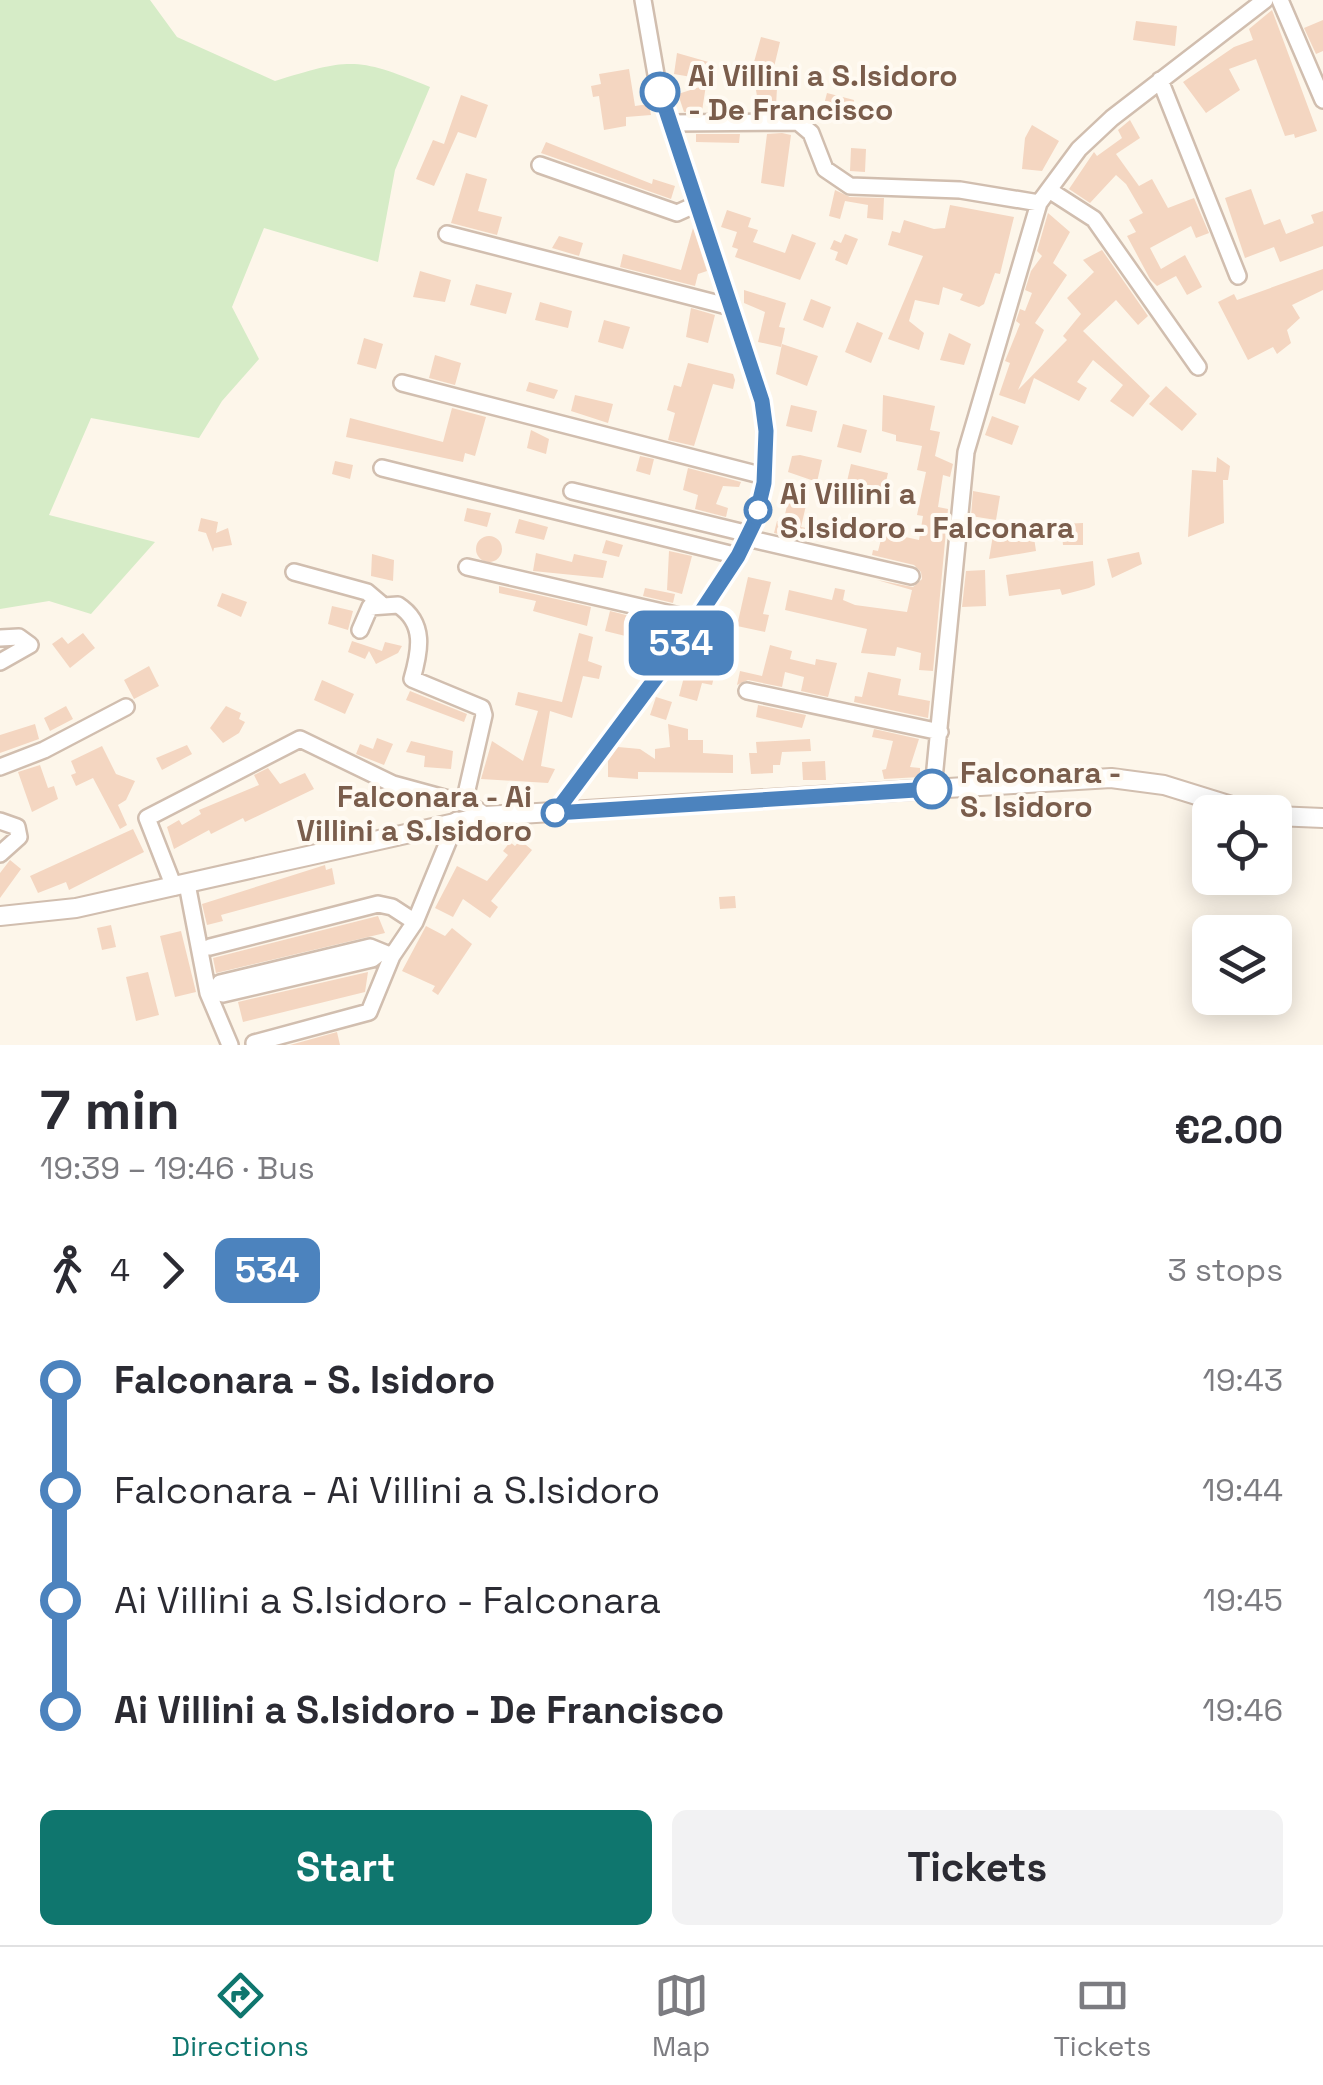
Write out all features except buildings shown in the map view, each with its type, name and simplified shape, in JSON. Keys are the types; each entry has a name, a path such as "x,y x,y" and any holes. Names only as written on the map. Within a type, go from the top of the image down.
{"street":[{"path":"555,813 697,620 738,556 748,536 764,476 762,401 658,86 643,0"},
{"path":"933,789 966,452 1044,196 1080,149 1160,80 1265,0"},
{"path":"1280,0 1323,100"},
{"path":"1160,80 1238,276"},
{"path":"670,123 798,122 811,133 825,168 850,186 1044,196 1094,220 1198,367"},
{"path":"540,166 677,213 697,204"},
{"path":"447,234 731,307"},
{"path":"402,383 764,476"},
{"path":"382,468 738,556"},
{"path":"572,491 911,576"},
{"path":"467,567 697,620"},
{"path":"254,1043 369,1012 387,954 415,922 460,812 484,715 482,708 412,679 420,650 416,626 398,605 380,603 368,592 294,572"},
{"path":"360,630 364,613 380,603"},
{"path":"0,638 19,637 30,645 0,662"},
{"path":"746,692 940,732"},
{"path":"0,767 44,750 126,708"},
{"path":"230,1045 208,993 180,886 147,818 300,739 460,812 486,816 1112,778 1164,785 1197,795"},
{"path":"0,916 76,908 180,886 460,812"},
{"path":"1292,817 1323,818"},
{"path":"0,821 17,827 20,837 0,854"},
{"path":"210,947 378,904 392,907 415,922"},
{"path":"370,947 387,954 223,994 220,983 370,947"}],"green space":[{"path":"0,0 150,0 177,37 275,81 353,64 386,70 430,87 395,170 378,262 264,228 232,307 259,359 222,401 199,438 91,418 49,515 155,542 91,614 49,601 0,609"}],"bus line":[{"name":"534","path":"660,92 762,401 766,431 764,483 755,521 718,590 555,813 932,789"}],"place":[{"name":"Ai Villini a S.Isidoro - De Francisco","path":"660,92"},
{"name":"Ai Villini a S.Isidoro - Falconara","path":"758,510"},
{"name":"Falconara - S. Isidoro","path":"932,789"},
{"name":"Falconara - Ai Villini a S.Isidoro","path":"555,813"}]}
